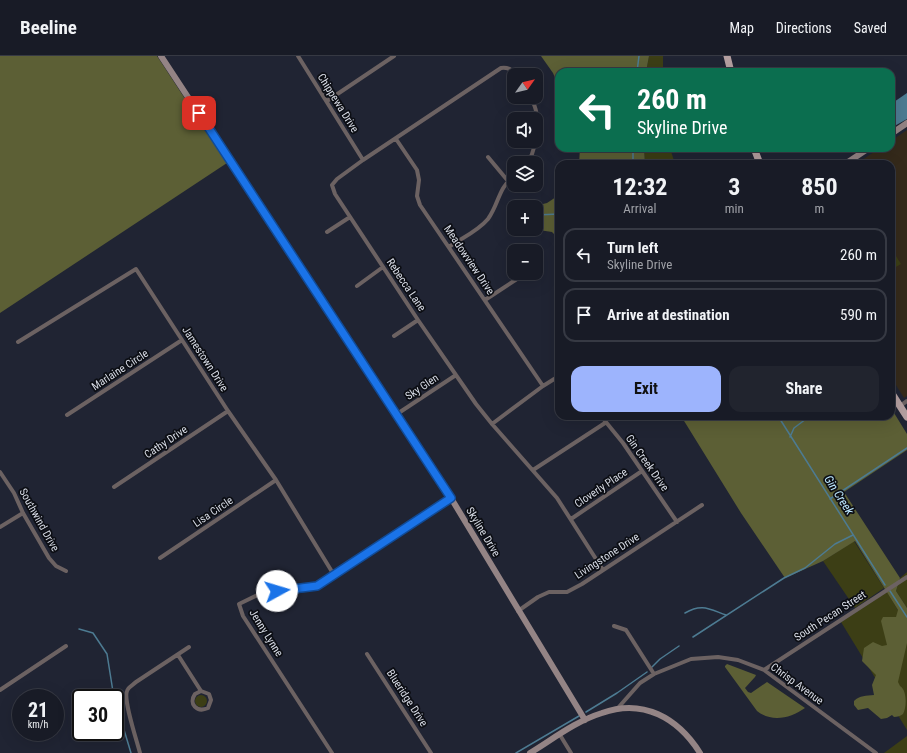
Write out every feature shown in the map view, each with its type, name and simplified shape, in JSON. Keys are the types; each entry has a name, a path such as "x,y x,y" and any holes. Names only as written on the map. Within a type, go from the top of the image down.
{"main road":[{"path":"727,56 730,68"},
{"path":"895,398 907,417"}],"street":[{"name":"Skyline Drive","path":"161,56 451,498 585,720"},
{"name":"Chippewa Drive","path":"298,56 363,160"},
{"path":"327,102 394,56"},
{"name":"Rebecca Lane","path":"507,68 501,68 363,160 337,179 332,185 335,194 383,268 456,375 492,424 557,498 603,570"},
{"path":"895,131 907,123"},
{"name":"Meadowview Drive","path":"396,138 417,170 419,180 417,196 420,205 543,386"},
{"path":"851,160 863,152"},
{"path":"488,157 507,180"},
{"path":"449,247 489,218 502,188 507,182"},
{"path":"327,232 350,217"},
{"path":"357,286 383,268"},
{"name":"Jamestown Drive","path":"18,342 136,269 228,411 276,480 334,575"},
{"path":"485,300 515,280"},
{"path":"394,336 418,320"},
{"name":"Marlaine Circle","path":"67,415 182,340"},
{"name":"Sky Glen","path":"397,414 456,375"},
{"path":"492,424 555,378"},
{"path":"900,406 907,401"},
{"name":"Cathy Drive","path":"114,487 228,411"},
{"path":"533,470 605,422"},
{"name":"Gin Creek Drive","path":"605,422 623,443 677,522"},
{"name":"Cloverly Place","path":"571,520 642,471"},
{"name":"Southwind Drive","path":"0,472 14,493 23,513 49,558 56,566 66,571"},
{"name":"Lisa Circle","path":"160,558 276,480"},
{"name":"Jenny Lynne","path":"332,753 243,616 239,604 264,592 317,586 451,498"},
{"name":"Livingstone Drive","path":"518,611 538,597 549,592 567,592 574,588 702,505"},
{"path":"0,527 23,513"},
{"name":"South Pecan Street","path":"764,670 907,577"},
{"path":"614,626 626,630 654,674"},
{"path":"0,690 66,646"},
{"path":"140,753 127,705 126,692 128,688 136,682 189,648"},
{"name":"Blueridge Drive","path":"367,654 431,753"},
{"path":"178,655 201,691 208,694 211,700 208,708 202,710 196,708 192,700 194,694 201,691"},
{"name":"Chrisp Avenue","path":"617,709 640,683 654,674 691,659 718,657 738,660 764,670 876,753"},
{"path":"530,753 585,720 602,712 630,707 642,708 674,723 684,732 700,753"},
{"path":"560,735 571,753"}],"shaded area":[{"path":"907,130 907,396 904,398 895,383 895,160 862,160 874,152 895,152 895,138"}],"green space":[{"path":"0,56 157,56 227,163 0,313"},
{"path":"541,56 649,56 647,68 555,68 555,78"},
{"path":"649,56 663,56 663,68 647,68"},
{"path":"580,152 644,152 645,160 579,160"},
{"path":"644,152 671,152 674,160 645,160"},
{"path":"555,198 555,235 552,232 543,231 543,204"},
{"path":"895,254 901,264 895,268"},
{"path":"895,414 907,434 907,450 844,492 900,578 896,591 907,608 907,643 898,682 904,691 906,699 903,714 898,717 894,717 892,715 881,719 868,708 858,710 854,705 854,701 856,699 874,695 872,685 876,675 862,661 864,648 873,642 882,646 887,645 881,621 883,617 896,617 898,610 855,541 823,561 785,578 741,513 683,420 895,420"},
{"path":"854,541 884,588 855,608 823,561"},
{"path":"907,572 907,608 896,591 900,578"},
{"path":"887,592 907,625 907,730 841,622"},
{"path":"727,664 756,675 745,688 748,692 751,693 767,682 805,708 788,717 775,718 763,715 757,711 725,667"},
{"path":"203,695 206,696 206,706 199,707 196,706 195,699 196,696"},
{"path":"907,736 907,753 884,753"}],"water":[{"path":"907,93 907,119 895,126 895,101"}],"waterway":[{"name":"Gin Creek","path":"638,68 639,56"},
{"name":"Gin Creek","path":"633,152 633,160"},
{"path":"543,215 555,214"},
{"name":"Gin Creek","path":"781,420 885,585"},
{"path":"790,437 794,428 805,420"},
{"path":"830,499 907,448"},
{"path":"693,637 784,578 805,568 835,544 853,535"},
{"name":"Gin Creek","path":"890,591 907,617"},
{"path":"685,613 696,608 706,608 726,615"},
{"path":"79,629 93,633 107,654 113,689"},
{"path":"652,667 660,659 679,646"},
{"path":"586,712 647,672"},
{"path":"516,753 579,716"},
{"path":"124,730 131,753"}],"route":[{"path":"199,113 451,498 317,586 277,591"}]}
